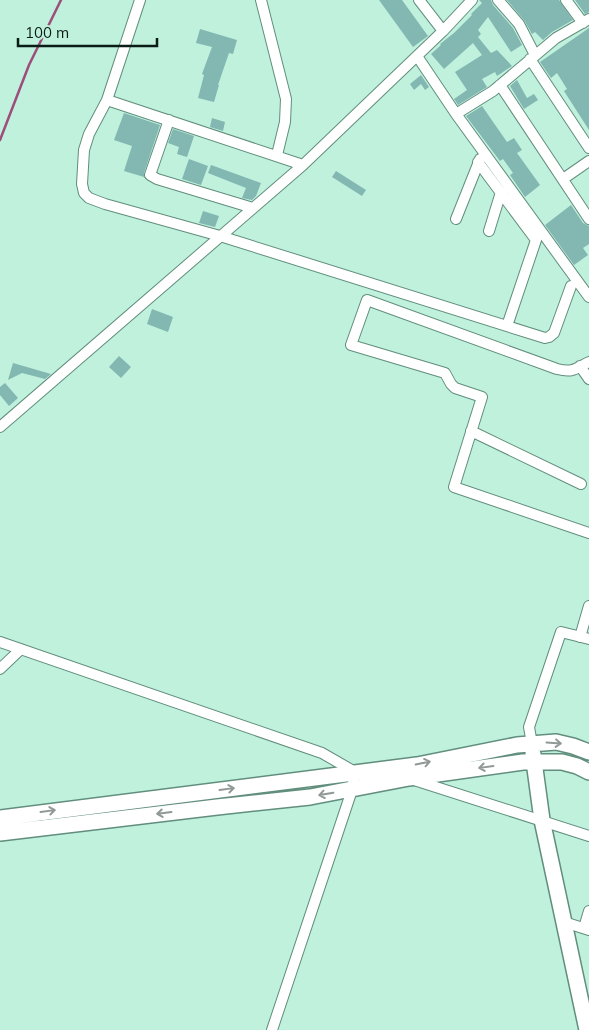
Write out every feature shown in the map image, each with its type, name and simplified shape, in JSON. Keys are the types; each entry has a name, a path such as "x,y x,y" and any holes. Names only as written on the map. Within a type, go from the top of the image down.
{"street":[{"path":"140,0 107,100 86,141 82,184 84,193 89,198 220,236 538,336 550,337 554,332 571,286"},
{"path":"260,0 286,99 285,122 278,155"},
{"path":"419,0 443,31"},
{"path":"0,427 303,165 443,31 472,0"},
{"path":"498,0 519,24 533,57 589,148"},
{"path":"456,114 500,85 556,38 586,21 566,0"},
{"path":"417,56 456,114 589,297"},
{"path":"500,85 589,219"},
{"path":"107,100 278,155 303,165"},
{"path":"168,120 150,175 157,179 253,208"},
{"path":"456,218 479,160 536,240 507,326"},
{"path":"563,179 589,160"},
{"path":"489,231 501,192"},
{"path":"589,379 585,364 575,371 567,372 367,300 351,345 445,373 455,388 482,397 454,487 589,533"},
{"path":"472,431 581,484"},
{"path":"587,1030 542,820 529,727 561,632 584,638 589,606"},
{"path":"0,642 322,753 355,772"},
{"path":"0,669 21,649"},
{"path":"0,818 398,767 532,744 556,742 589,752"},
{"path":"0,834 218,806 310,797 409,778 523,762 562,762 589,772"},
{"path":"398,767 409,778 589,836"},
{"path":"272,1030 352,790 355,772"},
{"path":"564,922 586,929 589,911"}],"building":[{"path":"379,0 402,0 428,36 413,47"},
{"path":"479,0 491,0 493,5 513,28 522,45 511,52 488,17 478,30 481,34 478,37 491,53 497,50 512,66 497,76 495,72 482,79 487,87 458,105 454,99 467,90 455,72 482,55 473,43 444,69 431,54 472,15 482,3"},
{"path":"507,0 559,0 573,20 552,32 543,40 535,32 532,34 524,20"},
{"path":"575,0 589,0 589,12 585,14"},
{"path":"589,28 589,130 564,91 567,89 557,73 551,78 540,62"},
{"path":"200,29 237,40 233,54 229,53 214,102 198,98 204,75 202,74 212,47 196,43"},
{"path":"421,75 429,87 425,90 421,84 414,90 410,84"},
{"path":"517,80 527,98 534,94 538,100 524,109 510,86"},
{"path":"482,106 507,142 514,138 522,150 517,153 540,185 525,197 510,175 513,173 503,159 500,161 466,116"},
{"path":"124,113 160,125 144,177 124,171 132,146 114,140"},
{"path":"212,118 225,122 223,131 210,127"},
{"path":"173,129 194,136 187,157 177,154 179,147 168,143"},
{"path":"189,159 208,166 201,185 182,179"},
{"path":"211,165 261,183 256,196 252,200 242,198 246,188 208,173"},
{"path":"336,171 366,190 362,196 332,177"},
{"path":"571,205 583,223 589,226 589,244 583,248 588,255 574,265 545,225"},
{"path":"203,211 219,216 215,227 199,223"},
{"path":"152,309 173,317 168,332 147,324"},
{"path":"119,356 131,367 121,378 109,367"},
{"path":"13,363 51,374 45,379 22,373 8,380"},
{"path":"5,383 18,398 9,406 0,395 0,387"}],"waterway":[{"path":"0,140 29,65 61,0"}]}
